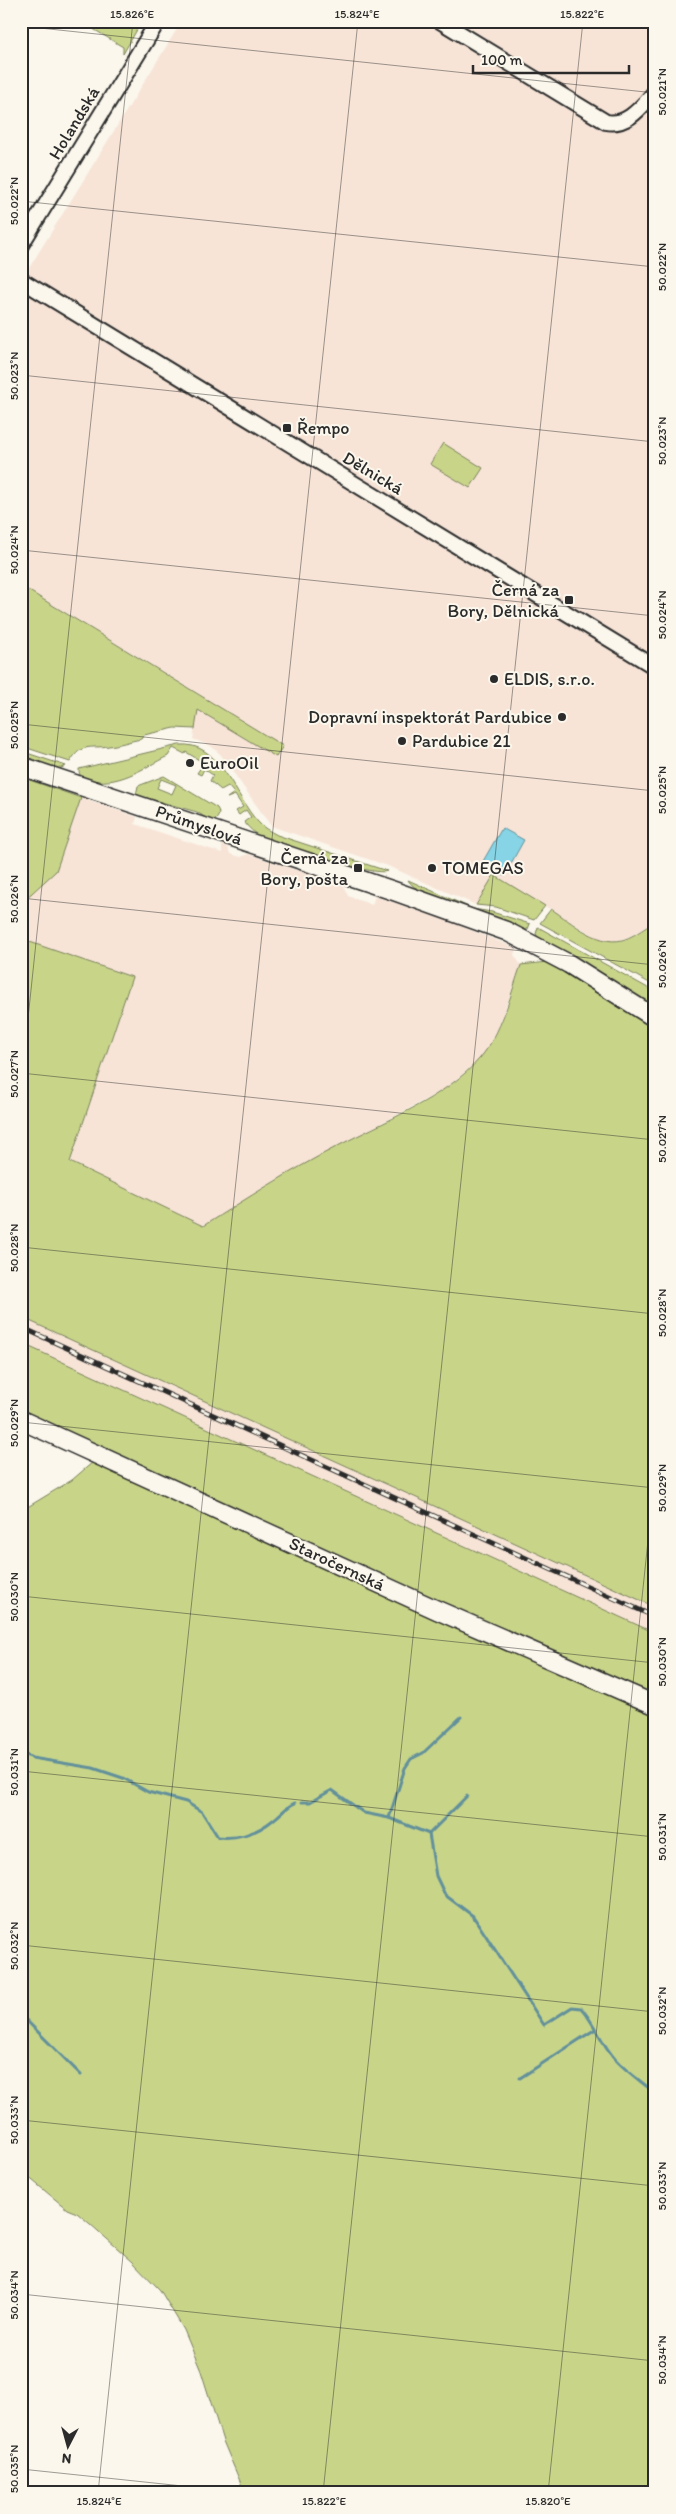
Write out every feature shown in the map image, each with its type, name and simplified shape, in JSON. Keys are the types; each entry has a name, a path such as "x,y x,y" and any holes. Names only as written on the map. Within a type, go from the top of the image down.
{"main road":[{"name":"Průmyslová","path":"21,766 449,910 506,931 543,950 655,1017"},
{"name":"Staročernská","path":"21,1420 437,1610 655,1705"}],"street":[{"name":"Holandská","path":"21,245 158,21"},
{"path":"440,21 601,120 610,123 623,121 634,114 655,92"},
{"name":"Dělnická","path":"21,280 655,666"}],"shaded area":[{"path":"182,21 655,21 655,922 627,938 615,941 602,941 494,875 476,905 388,866 271,826 221,755 211,746 193,739 200,695 21,586 21,281"},
{"path":"81,798 137,817 135,824 222,853 222,845 228,847 230,854 241,857 248,854 343,885 348,896 372,905 375,896 445,920 516,948 514,955 521,965 490,1046 479,1060 445,1089 273,1182 203,1226 70,1162 132,977 21,939 21,903 56,871"},
{"path":"21,1317 655,1607 655,1633 21,1343"}],"green space":[{"path":"80,21 142,21 123,54 123,47"},
{"path":"443,443 483,468 470,488 430,464"},
{"path":"21,586 283,746 276,757 198,710 195,729 175,728 144,735 141,739 117,745 83,749 78,751 70,762 21,746"},
{"path":"179,745 194,746 206,752 216,761 226,773 250,812 267,829 277,835 387,871 365,870 304,854 261,838 244,822 251,817 246,810 239,815 236,811 243,807 235,795 227,798 234,793 228,786 221,790 210,781 213,775 204,769 201,775 197,773 204,763 186,752 185,754 173,748 168,756 149,766 119,779 109,781 88,779 82,777 79,773 79,769"},
{"path":"21,751 66,766 56,770 21,760"},
{"path":"164,776 217,808 218,816 212,822 197,812 136,795 138,786","holes":["161,779 176,785 172,794 157,788"]},
{"path":"21,777 81,798 56,871 21,903"},
{"path":"494,875 545,906 534,920 496,907 476,905"},
{"path":"408,880 473,909 492,912 530,924 528,929 523,930 460,909 427,894"},
{"path":"551,909 587,933 597,938 608,940 618,941 628,938 655,922 655,986 540,923"},
{"path":"538,927 655,992 655,1007 539,939 536,934"},
{"path":"21,939 132,977 70,1162 203,1226 302,1166 432,1097 466,1072 488,1048 494,1037 505,1013 521,965 547,962 655,1030 655,1607 21,1317"},
{"path":"21,1343 655,1633 655,1695 441,1602 21,1410"},
{"path":"93,1462 434,1618 655,1714 655,2493 245,2493 223,2441 201,2371 184,2330 160,2290 133,2262 89,2223 77,2213 67,2209 21,2171 21,1511 72,1480"}],"water":[{"path":"502,828 524,840 504,876 482,863"}],"waterway":[{"path":"389,1818 405,1768 411,1759 423,1753 461,1717"},
{"path":"21,1752 32,1758 93,1768 123,1778 148,1792 186,1802 202,1812 218,1837 233,1837 254,1832 267,1825 295,1803"},
{"path":"302,1802 310,1802 332,1790 364,1813 389,1818 429,1834 436,1876 445,1895 473,1916 544,2025 572,2007 581,2008 616,2060 655,2093"},
{"path":"429,1834 467,1796"},
{"path":"21,2015 81,2075"},
{"path":"520,2078 594,2030"}],"railway":[{"path":"21,1327 655,1617"}],"place":[{"name":"Řempo","path":"287,428"},
{"name":"Černá za Bory, Dělnická","path":"569,600"},
{"name":"ELDIS, s.r.o.","path":"494,679"},
{"name":"Dopravní inspektorát Pardubice","path":"562,717"},
{"name":"Pardubice 21","path":"402,741"},
{"name":"EuroOil","path":"190,763"},
{"name":"Černá za Bory, pošta","path":"358,868"},
{"name":"TOMEGAS","path":"432,868"}]}
